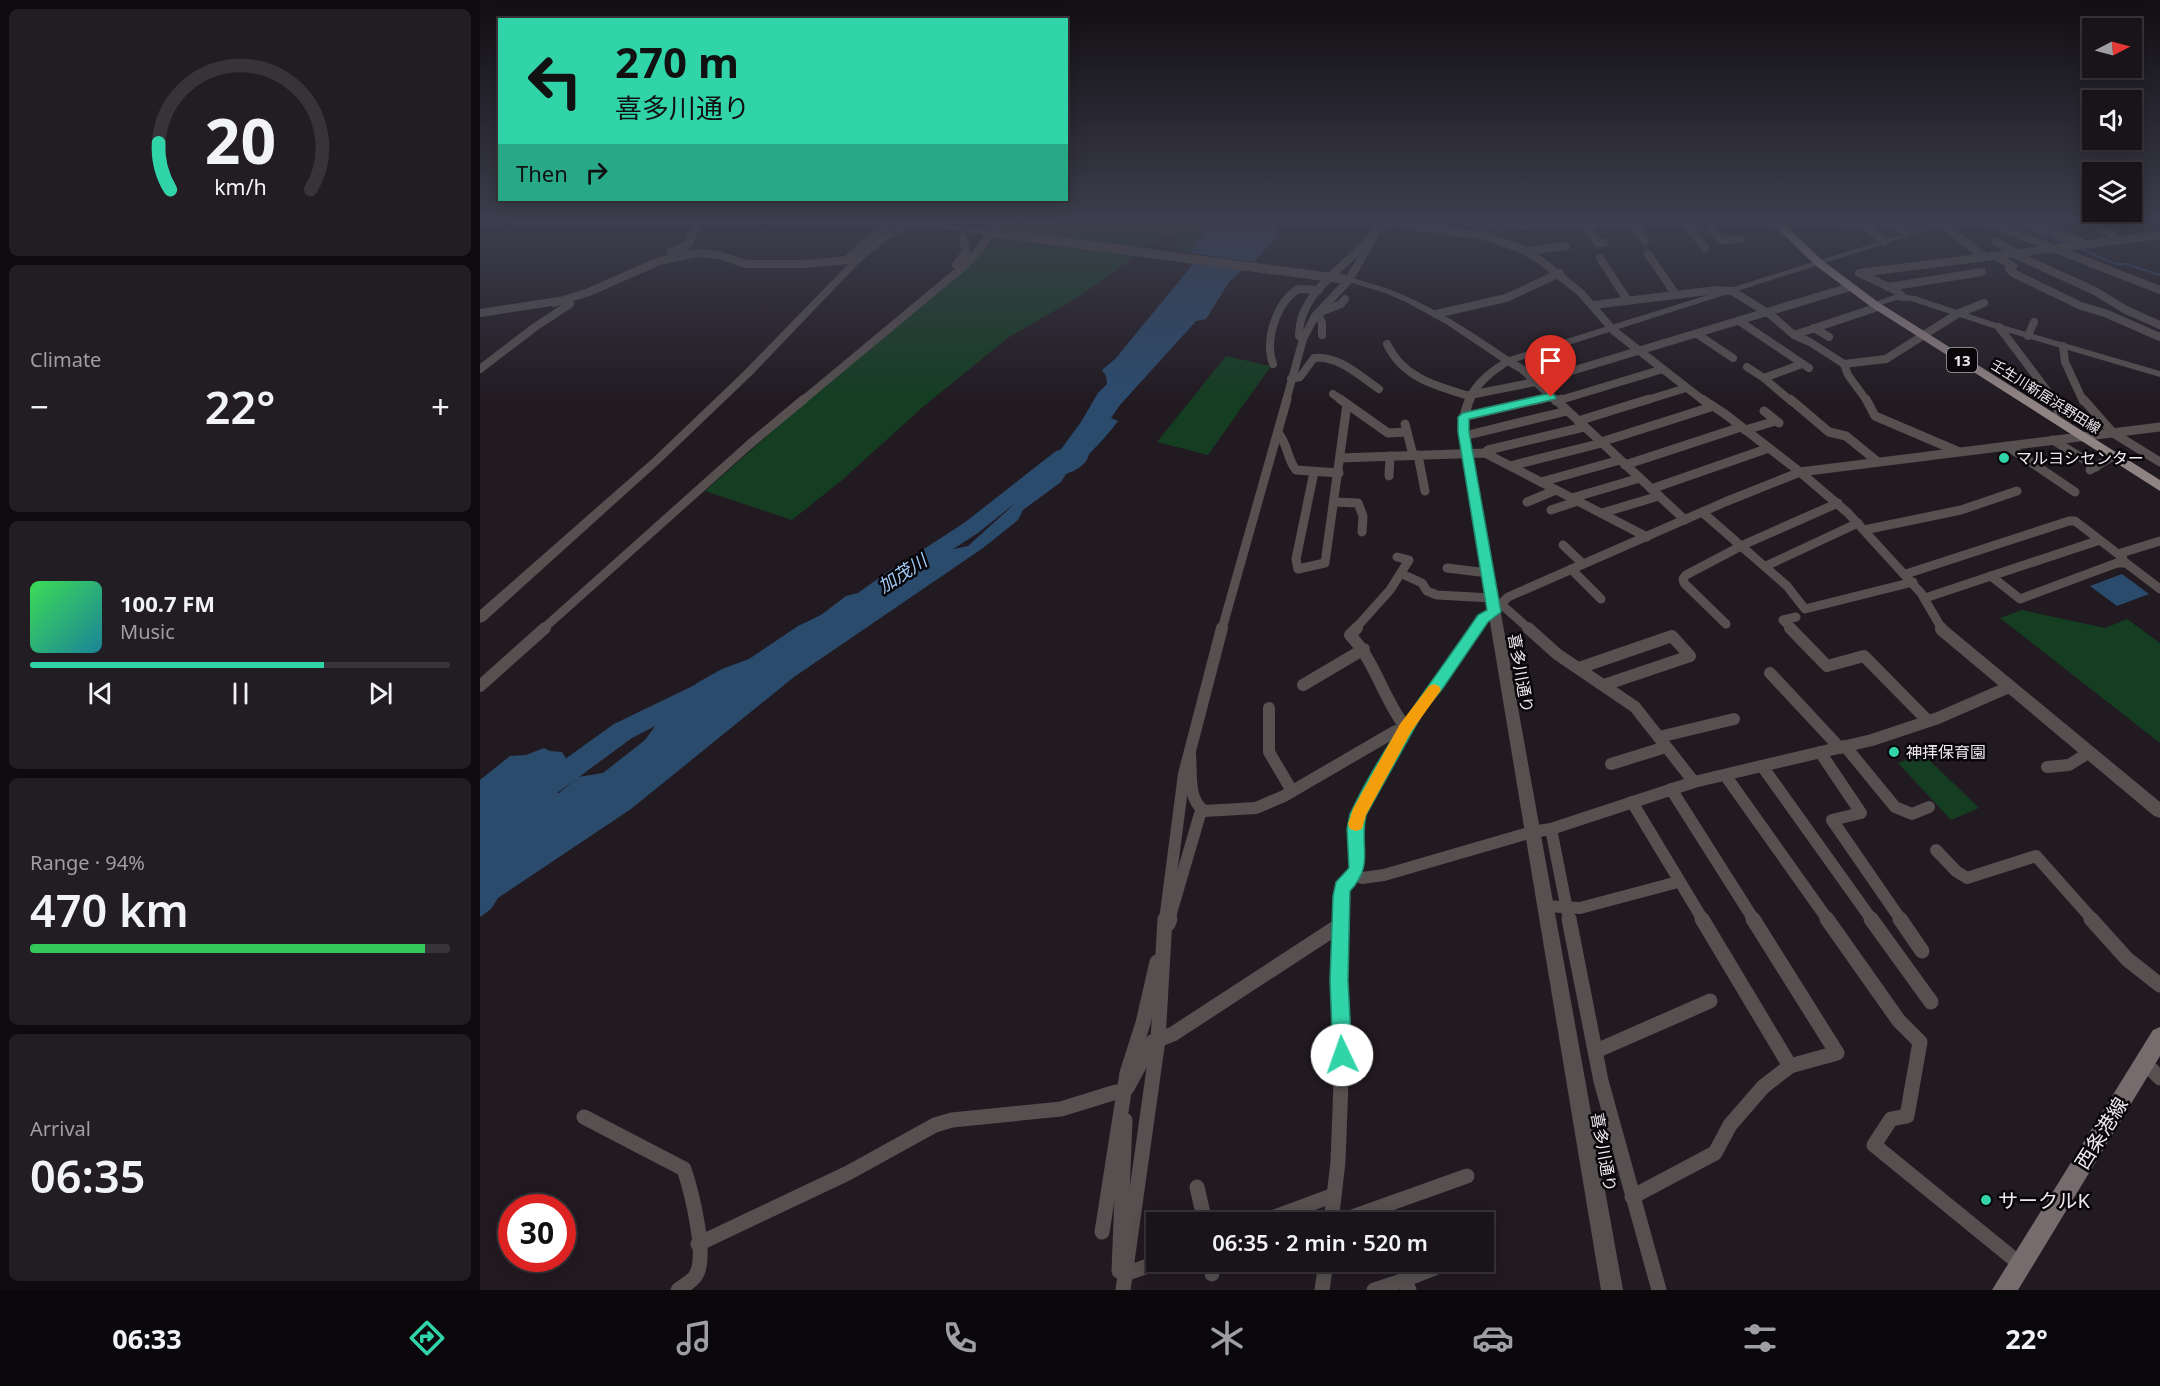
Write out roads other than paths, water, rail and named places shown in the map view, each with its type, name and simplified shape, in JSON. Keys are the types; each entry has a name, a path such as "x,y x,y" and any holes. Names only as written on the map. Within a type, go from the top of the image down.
{"main road":[{"name":"壬生川新居浜野田線","path":"1843,281 1923,336 2160,486"},
{"name":"西条港線","path":"2004,1290 2152,1070 2160,1037"}],"street":[{"path":"554,303 599,281"},
{"path":"480,313 554,303 613,281"},
{"path":"480,618 673,446 836,281"},
{"path":"851,358 852,351 865,337 935,281"},
{"path":"480,686 750,444 946,281"},
{"path":"1303,339 1299,336 1298,323 1327,281"},
{"path":"1124,1282 1158,1040 1163,941 1175,829 1189,752 1232,589 1303,339 1318,313 1345,281"},
{"path":"1351,281 1387,289 1436,314 1508,361 1554,399 1685,520"},
{"path":"1436,314 1506,298 1542,281"},
{"path":"1568,281 1593,305 1612,329 1838,503 1909,578 1925,598 1942,630 2160,811"},
{"path":"1615,281 1628,301"},
{"path":"1667,281 1676,295"},
{"name":"喜多川通り","path":"1612,1290 1544,906 1495,604 1464,436 1463,417 1469,395 1493,370 1508,361 1762,281"},
{"path":"1876,281 1903,297"},
{"path":"1888,287 1924,281"},
{"path":"2030,281 2081,306 2105,313 2160,337"},
{"path":"2074,281 2126,310 2160,325"},
{"path":"2137,281 2160,290"},
{"path":"1387,344 1394,358 1420,381 1469,395 1535,382 1850,287"},
{"path":"1272,364 1269,354 1278,314 1292,292 1297,289 1319,290"},
{"path":"1593,305 1716,290 1732,291 1767,312 1794,335 1810,342 1844,364 1848,375 1873,409 1875,416 1959,452"},
{"path":"480,369 545,319 589,292"},
{"path":"1794,335 1903,297 2160,374"},
{"path":"1318,313 1341,304 1345,299"},
{"path":"1844,364 1886,359 1957,314 1984,303"},
{"path":"1318,313 1322,323 1322,335"},
{"path":"1739,321 1805,366 1764,378"},
{"path":"2028,336 2034,322"},
{"path":"1999,327 2047,389 2060,408 2058,411"},
{"path":"1814,328 1829,337"},
{"path":"1697,334 1733,358"},
{"path":"2063,346 2065,362 2084,402 2114,433 2160,462"},
{"path":"1291,379 1300,377 1314,358 1323,356 1338,362 1379,388"},
{"path":"1747,367 1764,378 1829,432 1846,436 1878,462"},
{"path":"1463,417 1554,399 1663,369"},
{"path":"1485,453 1488,450 1581,424 1686,388"},
{"path":"1333,393 1388,433 1406,428 1425,491"},
{"path":"1314,472 1296,559 1298,569 1325,564 1347,404"},
{"path":"1510,466 1601,442 1712,406"},
{"path":"1464,436 1567,411"},
{"path":"1541,482 1623,462 1743,428 1778,423 1764,411"},
{"path":"1332,1212 1338,1162 1342,1055 1339,981 1342,888 1355,874 1357,868 1355,829 1358,814 1406,728 1495,604 1702,512 1800,472 2159,428"},
{"path":"1278,433 1284,438 1292,467 1296,470 1339,473"},
{"path":"2053,440 2093,469 2114,456"},
{"path":"2007,446 2075,492"},
{"path":"1651,489 1769,448"},
{"path":"1340,458 1485,453 1647,537"},
{"path":"1389,476 1390,456"},
{"path":"1551,510 1640,478"},
{"path":"2051,489 2062,483"},
{"path":"1527,502 1556,490"},
{"path":"1766,566 1861,526 1961,510 2017,491"},
{"path":"1602,513 1659,496"},
{"path":"1334,502 1358,503 1363,516 1362,532"},
{"path":"1726,624 1688,587 1683,579 1743,545 1838,503"},
{"path":"1702,512 1766,566 1787,586 1805,609 1909,578 2069,521 2075,521 2097,541 2155,580 2160,589"},
{"path":"1925,598 2097,541"},
{"path":"2124,560 2121,553 2160,541"},
{"path":"1563,545 1583,564"},
{"path":"1397,557 1409,560 1402,574 1384,598 1350,635 1364,649 1395,715 1406,728"},
{"path":"1990,576 2020,599 2124,560"},
{"path":"1447,568 1488,573"},
{"path":"1571,569 1602,599"},
{"path":"1402,574 1422,583 1427,591 1437,595 1495,604 1557,654 1635,707 1694,782"},
{"path":"1796,617 1783,620 1831,670 1864,656 1928,721"},
{"path":"1579,668 1672,636 1690,656 1604,685"},
{"path":"1303,685 1364,649"},
{"path":"1770,673 1842,747 1895,807 1912,814 1929,807"},
{"path":"1355,874 1362,878 1384,875 1532,832 1551,829 1694,782 1842,747 1928,721 2009,687"},
{"path":"1269,708 1269,752 1292,791"},
{"path":"1611,764 1662,742 1734,718"},
{"path":"1189,752 1194,799 1198,807 1204,811 1256,808 1292,791 1394,732 1406,728"},
{"path":"1820,752 1861,813 1832,820 1922,951"},
{"path":"2047,767 2059,769 2070,766 2088,753"},
{"path":"1762,766 1931,1002"},
{"path":"1725,775 1899,1022 1920,1042 1907,1116 1891,1119 1874,1144 2020,1264"},
{"path":"1632,1197 1715,1154 1730,1125 1756,1094 1790,1066 1837,1053 1671,789"},
{"path":"1632,802 1790,1066"},
{"path":"1102,1232 1124,1092 1196,821 1204,811"},
{"path":"1551,829 1601,1081 1659,1290"},
{"path":"1936,850 1956,871 1967,878 2036,856 2127,959 2160,985"},
{"path":"1544,906 1566,905 1580,908 1678,882"},
{"path":"1124,1282 1119,1272 1118,1257 1125,1141 1124,1092 1131,1083 1148,1046 1152,1042 1173,1034 1340,925"},
{"path":"1596,1051 1710,1001"},
{"path":"698,1244 848,1173 935,1125 952,1120 1061,1109 1116,1092 1124,1092"},
{"path":"584,1117 684,1169 689,1184 701,1258 696,1276 678,1290"},
{"path":"1366,1212 1467,1176"},
{"path":"1197,1187 1203,1212"},
{"path":"1289,1212 1334,1195"},
{"path":"1124,1282 1146,1269"},
{"path":"1322,1290 1325,1272"},
{"path":"1374,1290 1406,1285 1431,1272"}],"water":[{"path":"1179,281 1230,281 1206,319 1196,321 1120,405 1111,418 1118,421 1090,453 1082,466 1066,474 1061,482 1023,510 1018,520 983,548 794,677 631,809 498,898 491,909 480,917 480,780 510,756 526,755 544,748 562,752 566,758 552,771 557,773 542,784 545,794 559,793 578,777 603,773 645,740 658,722 697,683 722,669 749,659 798,626 821,615 846,596 858,593 900,563 920,556 968,546 1010,508 1054,459 1081,422 1098,393 1107,384 1102,370 1116,358"},
{"path":"2122,574 2149,594 2117,606 2090,586"}],"waterway":[{"name":"加茂川","path":"906,570 971,528 1063,455"},
{"name":"加茂川","path":"480,835 623,731 705,689"}],"place":[{"name":"マルヨシセンター","path":"2004,458"},
{"name":"神拝保育園","path":"1894,752"},
{"name":"サークルK","path":"1986,1200"}]}
